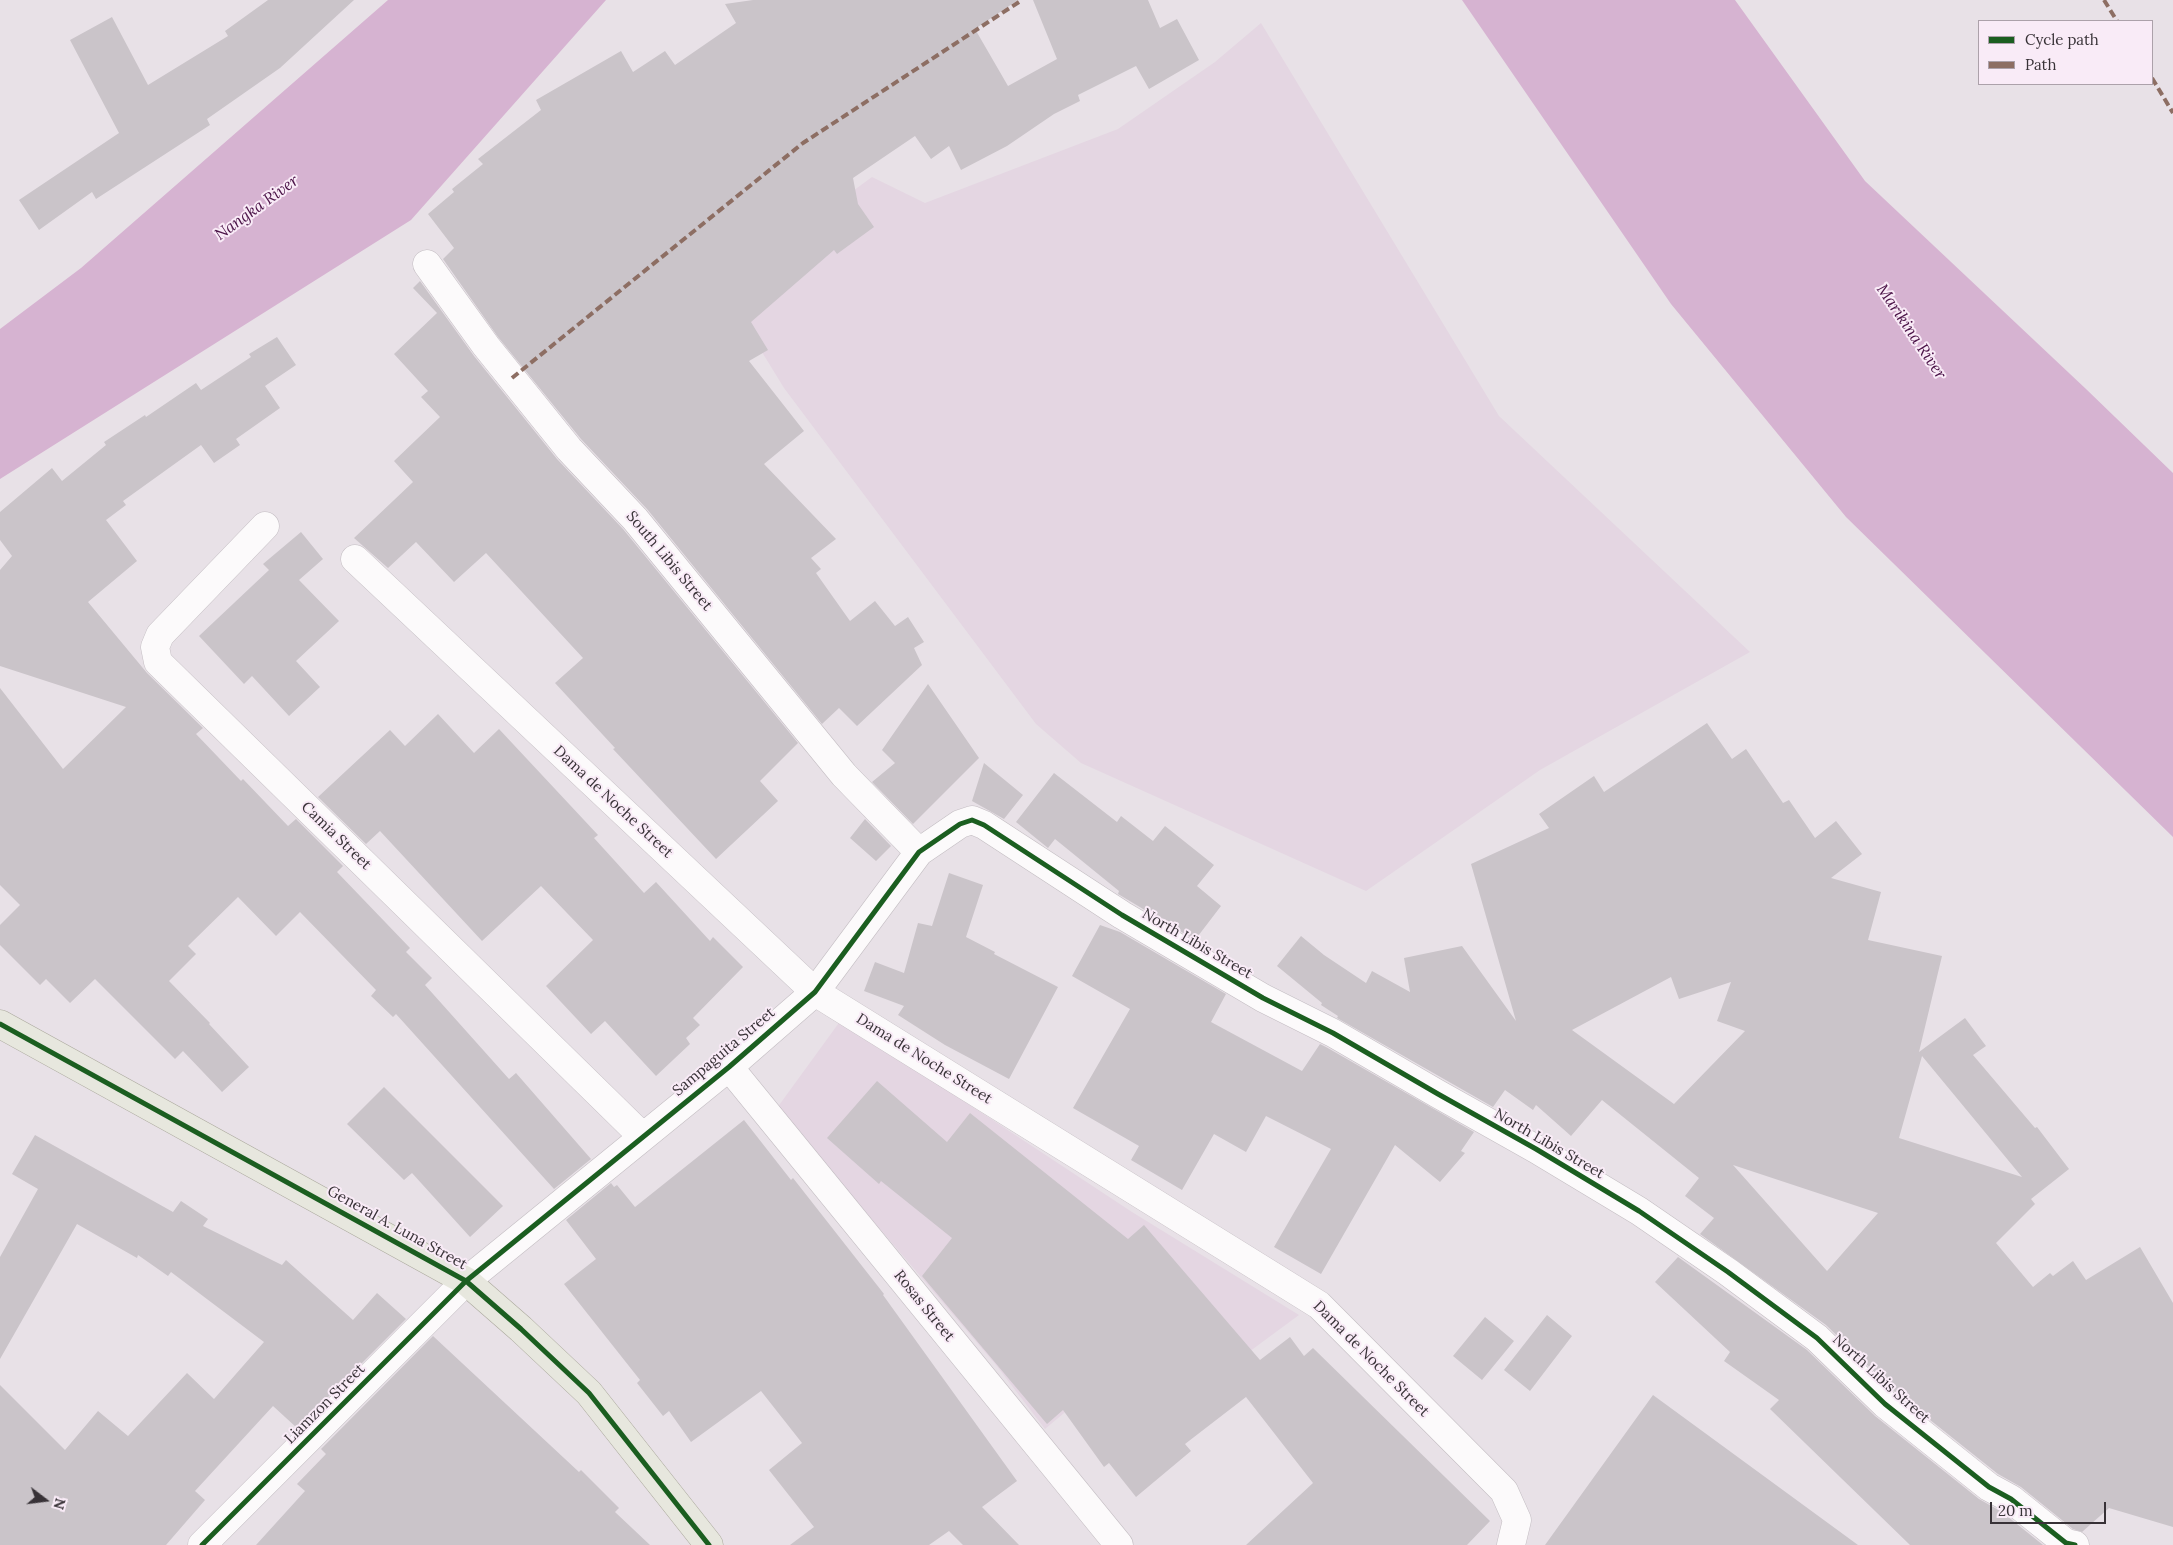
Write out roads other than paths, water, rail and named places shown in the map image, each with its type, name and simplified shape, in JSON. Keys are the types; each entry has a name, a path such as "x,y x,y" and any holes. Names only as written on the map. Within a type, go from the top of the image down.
{"main road":[{"name":"General A. Luna Street","path":"0,1024 466,1281 521,1329 589,1393 708,1545"}],"street":[{"name":"South Libis Street","path":"427,264 486,346 569,449 635,519 844,775 919,852"},
{"name":"Camia Street","path":"266,526 160,635 155,647 158,662 642,1136"},
{"name":"Dama de Noche Street","path":"354,559 815,992 1319,1305 1504,1491 1514,1532"},
{"name":"Sampaguita Street","path":"466,1281 729,1067 815,992 919,852 960,824 972,820"},
{"name":"North Libis Street","path":"972,820 984,825 1139,925 1263,998 1334,1033 1536,1149 1639,1211 1728,1272 1817,1338 1885,1404 1989,1488 2011,1499 2066,1543 2075,1545"},
{"name":"Rosas Street","path":"729,1067 1119,1545"},
{"name":"Liamzon Street","path":"202,1545 466,1281"}],"water":[{"name":"Nangka River","path":"388,0 606,0 411,220 0,479 0,329 81,268"},
{"name":"Marikina River","path":"1462,0 1735,0 1865,181 2173,473 2173,837 1846,517 1671,304"}]}
